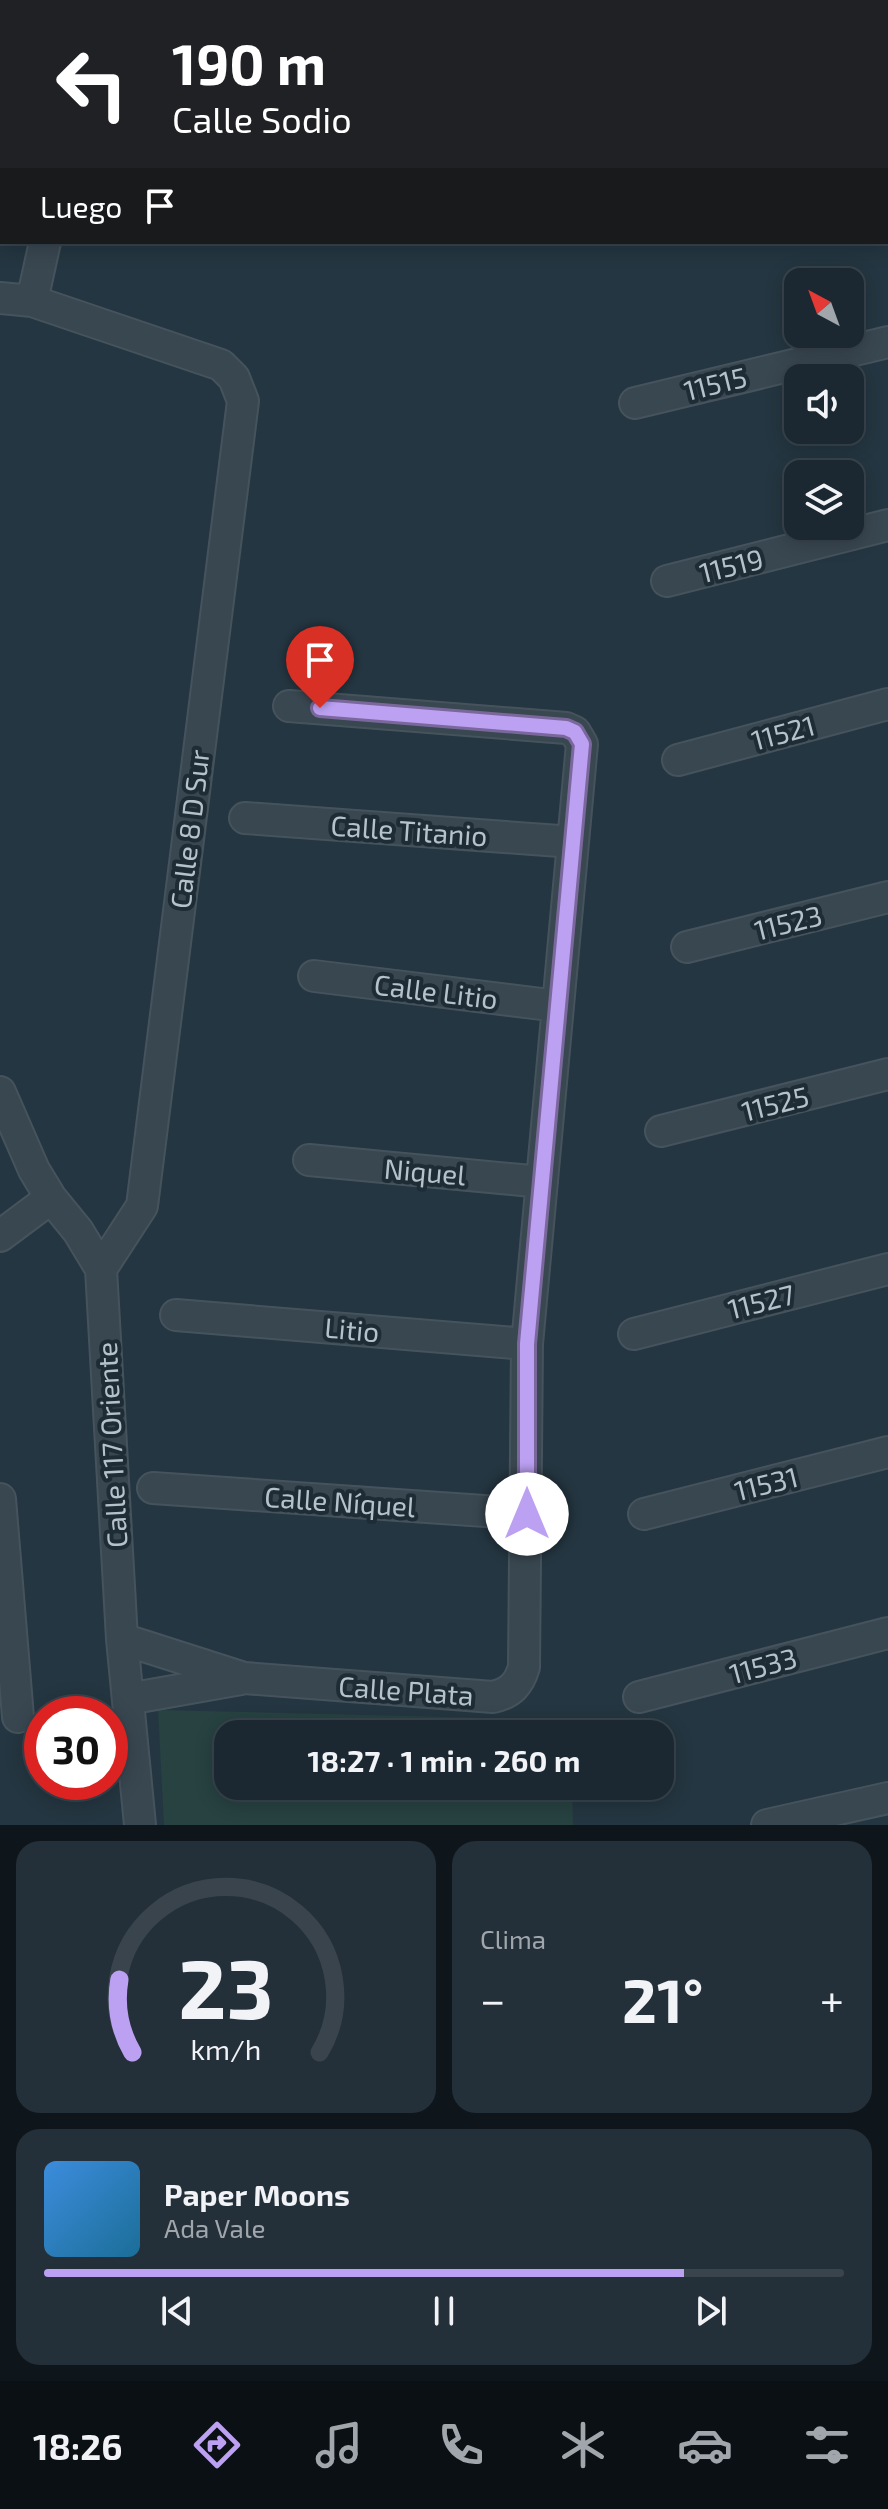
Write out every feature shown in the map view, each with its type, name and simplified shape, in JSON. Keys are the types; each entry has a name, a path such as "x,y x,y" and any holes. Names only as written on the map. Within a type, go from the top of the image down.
{"street":[{"path":"0,298 32,301 45,244"},
{"name":"Calle 8 D Sur","path":"32,301 221,365 234,378 243,401 142,1206 101,1269"},
{"name":"11515","path":"635,403 888,342"},
{"name":"11519","path":"667,581 888,525"},
{"name":"11521","path":"678,760 888,704"},
{"name":"Calle Plata","path":"122,1639 244,1678 493,1697 504,1694 521,1679 524,1667 527,1344 582,744 575,732 566,728 289,706"},
{"name":"Calle Titanio","path":"245,818 573,842"},
{"name":"11523","path":"687,947 888,897"},
{"name":"Calle Litio","path":"314,976 558,1006"},
{"name":"11525","path":"661,1131 888,1074"},
{"name":"Calle 117 Oriente","path":"0,1092 34,1170 101,1269 128,1696"},
{"name":"Niquel","path":"309,1160 542,1182"},
{"path":"0,1236 51,1198"},
{"name":"11527","path":"634,1334 888,1269"},
{"name":"Litio","path":"176,1315 527,1344"},
{"name":"11531","path":"644,1514 888,1452"},
{"name":"Calle Níquel","path":"153,1488 527,1514"},
{"path":"0,1499 18,1717"},
{"name":"11533","path":"639,1697 888,1633"},
{"name":"Calle Plata","path":"128,1699 244,1678"},
{"name":"Calle 117 Oriente","path":"128,1699 140,1825"},
{"path":"767,1825 888,1798"}],"green space":[{"path":"158,1710 572,1720 214,1720 214,1800 572,1800 573,1825 164,1825"}],"route":[{"path":"320,708 566,728 575,732 582,744 527,1344 527,1514"}]}
